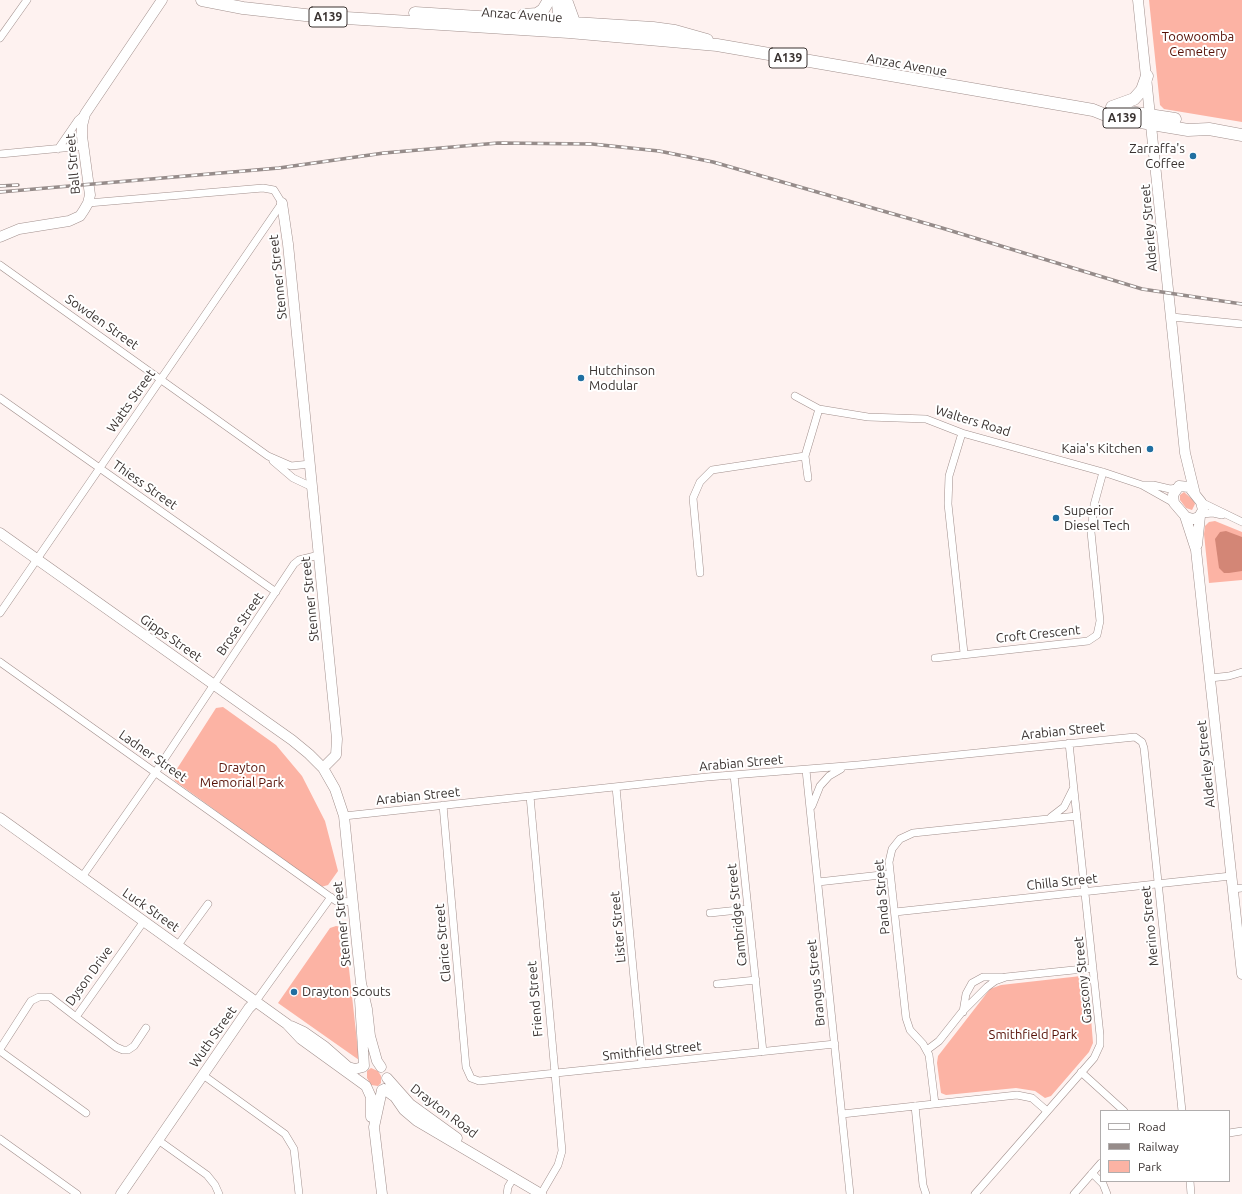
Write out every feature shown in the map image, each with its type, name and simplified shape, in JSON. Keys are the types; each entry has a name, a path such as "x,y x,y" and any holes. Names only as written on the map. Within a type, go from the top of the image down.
{"highway":[{"name":"Anzac Avenue","path":"202,0 243,8 314,16 428,22 675,31 703,38 717,45 1099,109 1108,116 1190,122 1209,129 1242,135"},
{"path":"505,18 537,14 543,10 549,0"},
{"path":"564,26 566,0"},
{"name":"Anzac Avenue","path":"230,5 505,18 564,26"},
{"path":"1099,109 1134,99 1142,90 1147,76"}],"main road":[{"name":"Ball Street","path":"0,237 13,230 69,221 80,216 88,203 89,184 82,126 85,114 162,0"},
{"name":"Alderley Street","path":"1138,0 1186,453 1198,498"},
{"name":"Stenner Street","path":"282,203 288,244 337,745 335,757 323,768 335,789 344,816 361,984 360,1021 364,1067"},
{"name":"Alderley Street","path":"1178,487 1184,475 1186,453"},
{"path":"1178,487 1189,487 1198,498 1203,508 1201,515 1193,519 1185,516 1174,503 1173,495 1178,487"},
{"name":"Alderley Street","path":"1196,550 1201,515"},
{"name":"Alderley Street","path":"1185,516 1196,550 1231,876 1237,889 1242,974"},
{"name":"Gipps Street","path":"0,534 303,748 323,768"},
{"name":"Luck Street","path":"0,818 256,1001 287,1024 301,1039 366,1086"},
{"name":"Stenner Street","path":"361,984 367,1009 370,1036 377,1061 381,1067"},
{"name":"Wuth Street","path":"121,1194 249,1008 256,1001"},
{"name":"Luck Street","path":"287,1024 304,1032 324,1046 348,1067 355,1069 364,1067"},
{"path":"374,1126 377,1109 387,1078 381,1067 374,1063 364,1067 361,1076 371,1097 371,1118 374,1126 382,1194"},
{"name":"Drayton Road","path":"387,1078 410,1104 489,1162"},
{"path":"366,1086 374,1092 383,1089"},
{"name":"Drayton Road","path":"383,1089 395,1097 401,1106 416,1121 461,1148 489,1162 541,1194"},
{"path":"377,1109 390,1103 401,1106"}],"street":[{"path":"0,38 26,0"},
{"path":"555,0 564,26"},
{"path":"561,0 564,26"},
{"path":"58,149 78,120 85,114"},
{"path":"0,154 84,146"},
{"path":"88,203 263,188 274,190 282,203"},
{"name":"Watts Street","path":"0,613 282,203"},
{"name":"Sowden Street","path":"0,265 268,456 293,478 312,487"},
{"path":"1172,317 1242,324"},
{"name":"Walters Road","path":"795,396 819,410 868,417 926,419 962,433 1142,484 1170,489 1178,487"},
{"name":"Thiess Street","path":"0,398 276,592"},
{"path":"808,478 805,456 819,410"},
{"path":"962,433 949,476 948,504 964,654"},
{"name":"Sowden Street","path":"268,456 291,466 310,464"},
{"path":"700,573 693,498 700,482 712,470 805,456"},
{"name":"Croft Crescent","path":"935,658 1088,641 1097,635 1100,621 1091,532 1094,505 1103,472"},
{"name":"Walters Road","path":"1142,484 1174,503"},
{"path":"1198,498 1230,517"},
{"path":"1201,515 1215,513 1242,522"},
{"name":"Brose Street","path":"82,877 155,773 294,564 298,560 319,555"},
{"name":"Ladner Street","path":"0,662 336,901 342,903 353,902"},
{"path":"1210,678 1229,676 1242,672"},
{"name":"Arabian Street","path":"344,816 616,787 734,775 847,766 1130,736 1139,739"},
{"name":"Merino Street","path":"1139,739 1144,748 1182,1110"},
{"name":"Gascony Street","path":"975,1194 1094,1058 1100,1045 1069,743"},
{"path":"811,814 812,802 820,786 834,772 847,766"},
{"name":"Brangus Street","path":"806,770 850,1194"},
{"name":"Cambridge Street","path":"734,775 763,1052"},
{"path":"1045,819 1064,807 1071,797 1074,785"},
{"name":"Lister Street","path":"616,787 642,1064"},
{"name":"Friend Street","path":"530,796 561,1156 558,1165 541,1194"},
{"name":"Clarice Street","path":"443,805 466,1067 471,1078"},
{"name":"Panda Street","path":"935,1104 930,1059 927,1050 910,1030 907,1022 890,874 889,857 892,849 897,842 909,834 1077,816"},
{"path":"818,882 890,874"},
{"name":"Chilla Street","path":"894,912 1231,876"},
{"name":"Wuth Street","path":"256,1001 331,897"},
{"path":"178,945 208,904"},
{"path":"710,913 748,909"},
{"name":"Dyson Drive","path":"0,1050 31,1001 39,997 50,997 76,1017 144,921"},
{"path":"962,1012 968,990 976,981 987,977 1006,977 1093,968"},
{"path":"927,1050 939,1041 962,1012 991,984 1006,977"},
{"path":"717,984 756,980"},
{"path":"76,1017 116,1047 123,1050 128,1050 134,1046 146,1028"},
{"name":"Smithfield Street","path":"471,1078 479,1080 554,1073 835,1044"},
{"path":"0,1050 86,1113"},
{"path":"1081,1072 1123,1110"},
{"path":"203,1075 285,1134 294,1149 299,1194"},
{"path":"842,1114 1022,1095 1036,1100 1047,1111"},
{"path":"915,1106 923,1185 926,1194"},
{"path":"1230,1133 1242,1131"},
{"path":"0,1139 77,1194"},
{"path":"158,1140 207,1175 215,1185 219,1194"},
{"path":"1074,1194 1100,1164"},
{"path":"1092,1173 1100,1181"},
{"path":"507,1194 508,1187 514,1177"},
{"path":"1101,1182 1106,1194"},
{"path":"1190,1182 1191,1194"}],"green space":[{"name":"Toowoomba Cemetery","path":"1149,0 1242,0 1242,122 1164,109 1160,105"},
{"path":"1184,492 1193,500 1195,504 1192,510 1186,508 1180,500 1180,495"},
{"path":"1215,521 1242,532 1242,580 1209,583 1204,534 1205,526 1209,522"},
{"name":"Drayton Memorial Park","path":"223,707 276,745 302,776 325,821 338,871 328,885 321,887 175,781 173,775 216,708"},
{"path":"336,926 341,927 345,932 359,1060 278,1003 330,928"},
{"name":"Smithfield Park","path":"1081,976 1088,981 1093,1043 1089,1052 1051,1096 1045,1098 1035,1091 1016,1088 946,1095 941,1093 937,1063 938,1056 990,989 1001,985"},
{"path":"371,1068 378,1071 381,1076 381,1083 378,1086 371,1085 367,1078 367,1071"}],"shaded area":[{"path":"1226,531 1242,537 1242,571 1224,573 1219,568 1215,539 1220,532"}],"railway":[{"path":"0,192 279,168 384,153 498,143 592,144 659,151 713,162 942,228 1142,289 1242,304"},
{"path":"0,186 18,185"}],"place":[{"name":"Zarraffa's Coffee","path":"1193,156"},
{"name":"Hutchinson Modular","path":"581,378"},
{"name":"Kaia's Kitchen","path":"1150,449"},
{"name":"Superior Diesel Tech","path":"1056,518"},
{"name":"Drayton Scouts","path":"294,992"}]}
